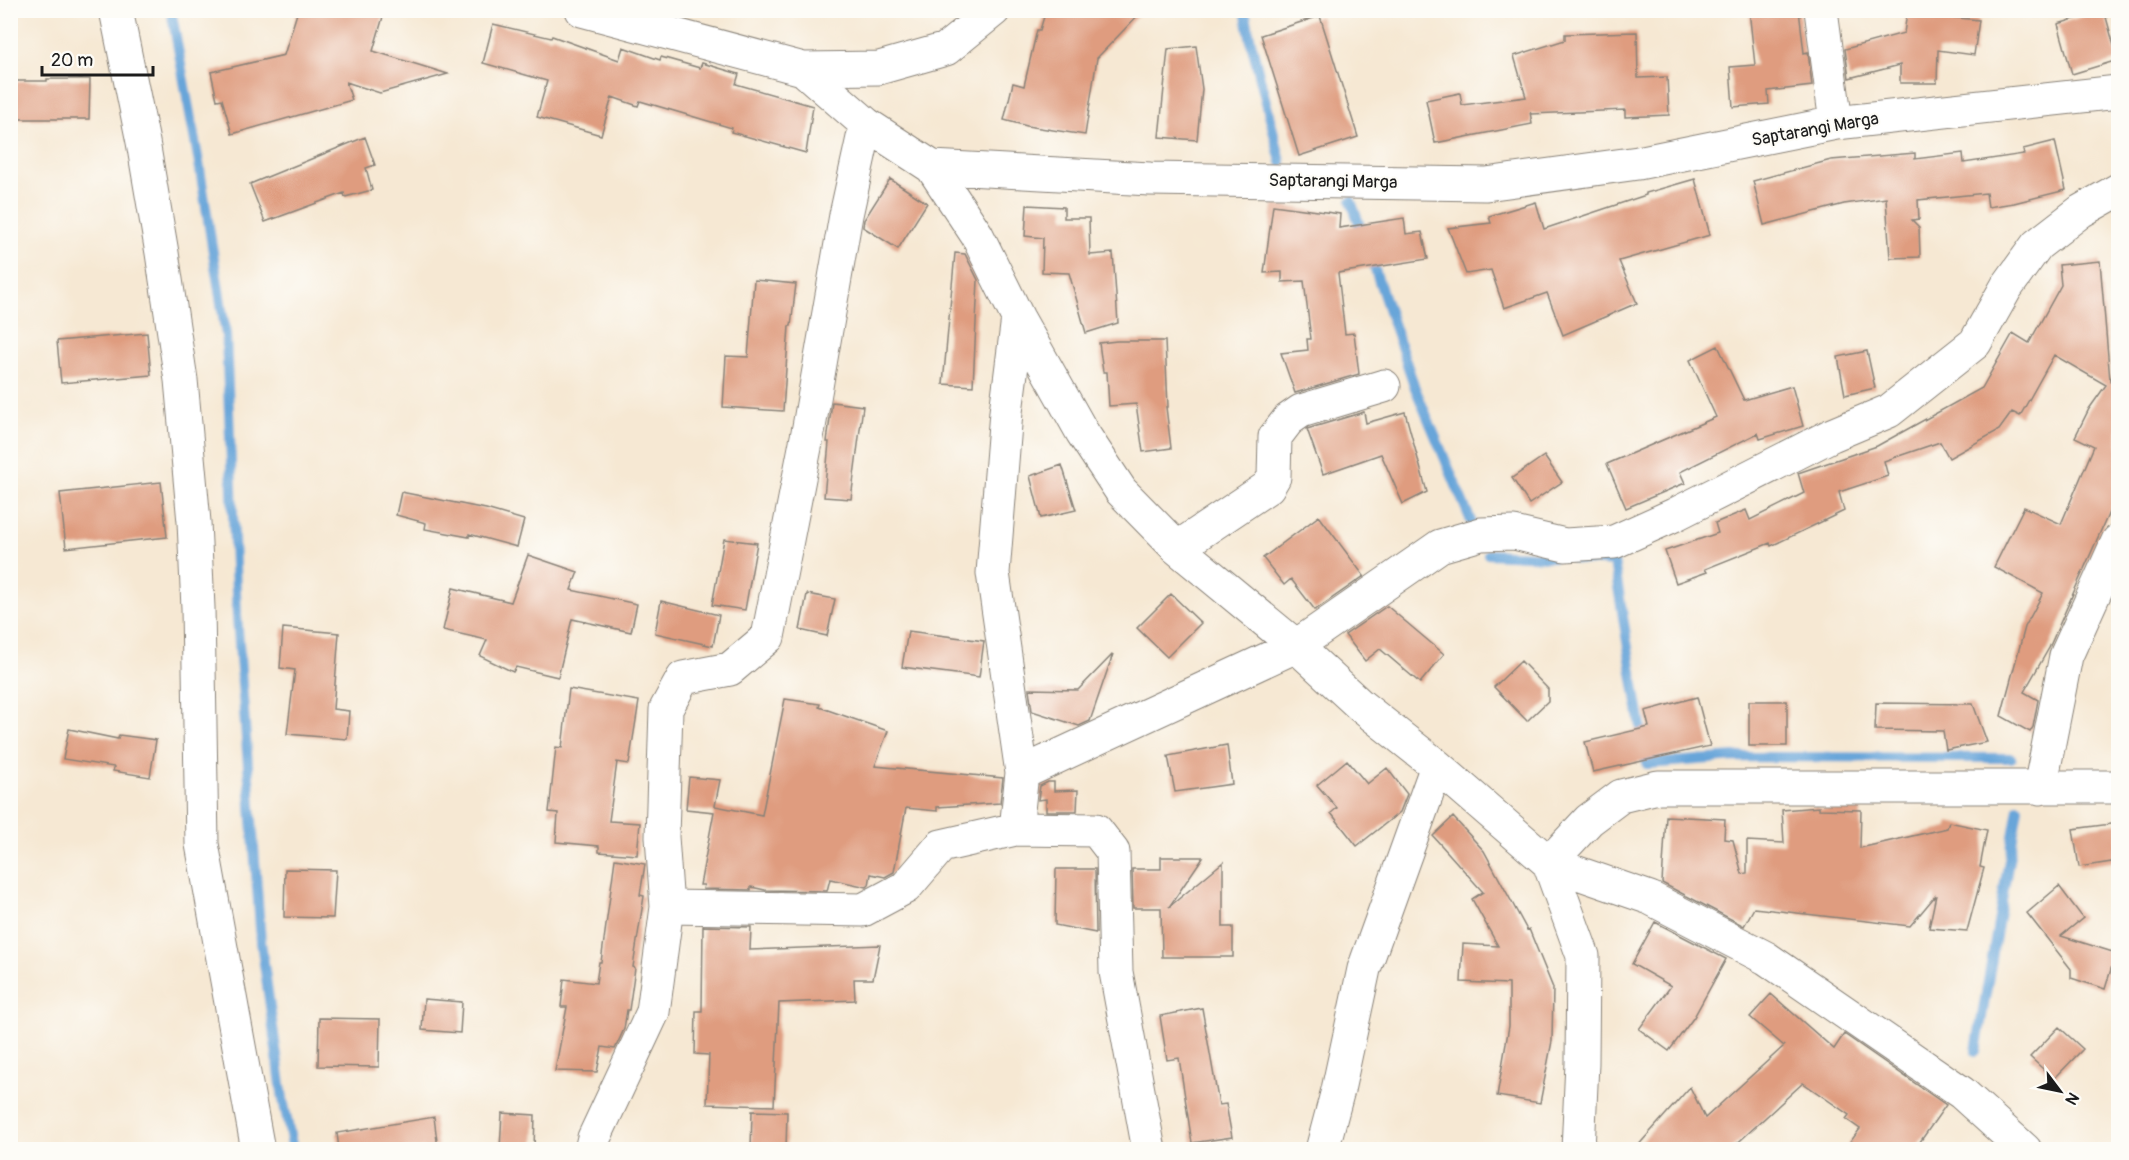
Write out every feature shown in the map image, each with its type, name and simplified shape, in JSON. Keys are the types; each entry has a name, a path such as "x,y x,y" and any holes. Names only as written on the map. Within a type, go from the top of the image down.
{"street":[{"path":"116,10 162,253 181,380 194,522 197,587 202,844 258,1149"},
{"path":"582,10 803,69 879,68 946,49 994,10"},
{"path":"1821,10 1836,123"},
{"path":"803,69 866,123 932,167 977,236 1018,318 1082,432 1121,491 1177,548 1296,646 1361,706 1437,766 1549,863 1650,898 1766,958 1962,1093 2025,1149"},
{"name":"Saptarangi Marga","path":"932,167 1150,179 1486,184 1638,163 1836,123 2118,92"},
{"path":"591,1149 594,1138 653,1012 667,907 662,837 666,709 683,678 729,669 768,637 809,427 846,216 866,123"},
{"path":"1022,773 1296,646 1440,546 1481,534 1514,533 1565,545 1614,542 1674,515 1832,435 1889,411 1974,343 2006,288 2037,245 2081,212 2118,190"},
{"path":"1016,829 1022,773 993,573 1006,412 1018,318"},
{"path":"1177,548 1268,487 1275,471 1275,437 1288,420 1301,411 1384,386"},
{"path":"2040,788 2066,656 2118,541"},
{"path":"1322,1149 1338,1090 1364,969 1437,766"},
{"path":"1549,863 1589,820 1621,796 1658,787 2118,787"},
{"path":"667,907 863,910 906,887 941,846 1016,829 1096,830 1113,852 1116,972 1149,1149"},
{"path":"1549,863 1583,956 1578,1149"}],"building":[{"path":"298,10 385,10 373,51 448,74 380,93 346,82 352,100 232,134 222,99 217,100 211,72 284,55"},
{"path":"1046,10 1143,10 1097,58 1085,135 1004,120 1013,83 1024,86 1037,30 1040,30"},
{"path":"1749,10 1799,10 1804,53 1808,52 1812,86 1768,91 1769,104 1733,107 1730,67 1755,65"},
{"path":"2104,10 2118,60 2072,74 2058,24"},
{"path":"1907,13 1979,20 1974,55 1938,50 1937,83 1900,83 1900,65 1849,78 1845,49 1904,33"},
{"path":"1320,16 1358,137 1299,156 1261,35"},
{"path":"493,24 551,38 552,36 619,60 623,47 660,60 661,57 700,68 702,63 739,74 736,84 813,106 806,153 731,132 732,128 640,101 638,106 612,97 601,135 537,117 547,81 483,63"},
{"path":"1637,32 1638,78 1667,77 1669,115 1625,117 1625,110 1531,114 1530,112 1532,124 1435,143 1426,100 1460,93 1462,105 1526,97 1514,56 1565,40 1565,34"},
{"path":"1196,46 1202,89 1197,140 1159,137 1168,49"},
{"path":"47,79 90,79 89,119 10,119 10,81 47,81"},
{"path":"365,137 375,165 366,168 372,190 345,197 344,193 265,222 250,184"},
{"path":"2055,141 2066,190 1988,207 1986,193 1918,200 1919,219 1912,220 1919,227 1920,257 1890,258 1886,198 1844,204 1764,225 1753,181 1831,160 1915,153 1915,159 1963,153 1964,163 2024,154 2023,149"},
{"path":"890,179 927,203 898,249 863,227 864,220"},
{"path":"1695,179 1710,235 1619,261 1637,303 1563,335 1547,293 1504,308 1491,270 1466,274 1448,228 1491,223 1489,216 1536,202 1544,229 1646,195 1646,193"},
{"path":"1027,205 1064,207 1064,218 1089,218 1090,255 1113,253 1118,323 1086,333 1069,273 1042,272 1043,238 1025,236"},
{"path":"1273,205 1340,214 1339,228 1404,218 1406,234 1422,232 1428,259 1338,273 1345,334 1354,333 1359,374 1295,393 1281,353 1308,350 1307,339 1311,339 1304,281 1282,282 1282,272 1264,273"},
{"path":"955,253 965,254 978,280 973,386 943,384"},
{"path":"2100,261 2110,380 2118,368 2118,492 2049,648 2024,692 2038,700 2030,732 2001,716 2025,627 2043,593 1994,567 2024,507 2061,524 2094,446 2075,437 2089,409 2106,385 2054,355 2020,416 2012,412 1999,430 1949,458 1940,442 1884,461 1888,476 1839,492 1844,511 1771,546 1770,543 1705,569 1707,572 1676,583 1665,551 1718,533 1715,523 1746,510 1750,520 1804,493 1798,473 1877,446 1982,388 2013,333 2029,343 2061,285 2059,265"},
{"path":"754,280 796,284 791,326 789,326 783,411 723,407 726,356 748,357"},
{"path":"147,333 151,375 61,383 57,341"},
{"path":"1165,341 1168,407 1166,407 1171,448 1143,452 1136,404 1109,406 1107,372 1103,372 1099,343"},
{"path":"1718,346 1744,400 1792,386 1803,426 1760,439 1758,433 1680,472 1685,483 1626,508 1607,464 1716,417 1690,360"},
{"path":"1867,351 1875,388 1845,395 1838,357"},
{"path":"832,402 863,406 851,499 824,497"},
{"path":"1364,412 1366,423 1405,412 1427,492 1403,504 1381,454 1323,474 1307,429"},
{"path":"1544,456 1562,482 1529,504 1512,478"},
{"path":"1062,465 1076,510 1041,518 1030,476"},
{"path":"161,482 167,537 66,548 60,493"},
{"path":"401,492 486,509 524,520 517,547 469,534 469,537 425,529 426,523 396,515"},
{"path":"1319,516 1364,576 1315,610 1291,579 1284,585 1263,558"},
{"path":"724,539 757,543 745,610 712,605"},
{"path":"528,555 578,572 571,590 637,604 631,632 572,619 558,677 516,667 513,672 480,656 487,640 443,630 453,588 511,602"},
{"path":"807,594 835,599 827,636 800,630"},
{"path":"1171,594 1201,623 1167,657 1137,628"},
{"path":"661,601 719,615 713,646 655,633"},
{"path":"1387,606 1444,654 1420,683 1380,649 1365,661 1345,635"},
{"path":"283,628 339,633 333,709 349,711 347,739 287,734 295,670 280,668"},
{"path":"908,631 984,641 979,677 902,667"},
{"path":"1113,654 1090,721 1079,726 1032,711 1029,689 1078,690"},
{"path":"1521,661 1548,689 1548,701 1527,721 1494,687"},
{"path":"569,689 639,701 629,764 617,762 609,821 640,823 637,855 599,852 599,846 556,842 558,813 549,812 556,747 562,748"},
{"path":"1697,697 1710,746 1593,772 1585,742 1649,727 1645,711"},
{"path":"785,699 820,704 819,707 888,731 875,766 1003,778 1000,803 937,807 937,811 906,808 894,872 885,877 871,874 867,887 830,879 827,891 765,890 751,887 751,890 703,889 704,885 700,885 714,812 686,809 689,777 720,780 715,806 762,815"},
{"path":"1749,701 1787,701 1787,746 1749,746"},
{"path":"1876,703 1973,704 1987,742 1946,750 1943,731 1875,730"},
{"path":"69,729 118,739 119,735 156,740 150,777 113,771 114,767 63,759"},
{"path":"1227,745 1232,784 1175,792 1168,756"},
{"path":"1347,760 1367,784 1387,768 1407,794 1400,812 1357,846 1331,813 1337,808 1317,785"},
{"path":"1054,782 1054,791 1078,790 1077,811 1046,811 1046,799 1038,800 1040,786"},
{"path":"1819,807 1819,809 1861,810 1860,848 1947,828 1949,822 1987,830 1980,867 1984,868 1967,931 1929,928 1936,895 1910,926 1754,908 1744,926 1662,883 1666,816 1725,819 1724,839 1733,840 1742,874 1747,873 1747,841 1784,843 1782,810"},
{"path":"1453,817 1484,851 1527,930 1529,929 1553,988 1552,1041 1540,1103 1497,1096 1509,1026 1509,984 1461,982 1463,944 1498,946 1472,899 1483,892 1433,836"},
{"path":"2118,823 2118,861 2079,867 2073,829"},
{"path":"1161,857 1203,857 1169,907 1223,862 1223,927 1233,927 1233,957 1162,957 1161,908 1133,908 1132,869 1161,869"},
{"path":"615,859 645,864 640,895 644,896 633,967 635,968 624,1029 615,1049 602,1047 597,1072 555,1071 567,1007 561,1007 564,979 596,983"},
{"path":"285,869 336,870 333,918 284,917"},
{"path":"1056,869 1095,869 1096,933 1055,925"},
{"path":"2059,886 2083,918 2061,936 2116,953 2105,989 2071,978 2071,969 2027,913"},
{"path":"1655,922 1726,959 1694,1017 1669,1051 1639,1029 1671,986 1632,964"},
{"path":"703,926 751,927 750,950 880,945 873,979 854,979 855,1000 779,1003 774,1106 707,1104 709,1055 695,1054 696,1011 702,1011"},
{"path":"1771,994 1834,1049 1844,1034 1946,1105 1915,1149 1845,1149 1860,1129 1846,1119 1849,1115 1803,1083 1731,1149 1635,1149 1690,1087 1705,1118 1784,1046 1750,1017"},
{"path":"424,999 462,1002 460,1033 422,1030"},
{"path":"1202,1008 1219,1105 1226,1104 1232,1137 1192,1143 1179,1058 1167,1060 1160,1016"},
{"path":"319,1018 380,1019 379,1067 318,1066"},
{"path":"2059,1027 2083,1049 2054,1079 2030,1057"},
{"path":"752,1111 787,1112 786,1149 751,1149"},
{"path":"502,1113 535,1115 534,1149 500,1149"},
{"path":"434,1117 438,1149 339,1149 337,1133"}],"waterway":[{"path":"171,10 199,163 226,335 237,616 261,942 283,1099 293,1150"},
{"path":"1245,10 1281,162"},
{"path":"1351,201 1364,237"},
{"path":"1370,255 1415,388 1471,521"},
{"path":"1488,554 1553,557"},
{"path":"1574,559 1614,562 1647,764 1735,757 2011,758"},
{"path":"1976,1051 2018,808"}]}
